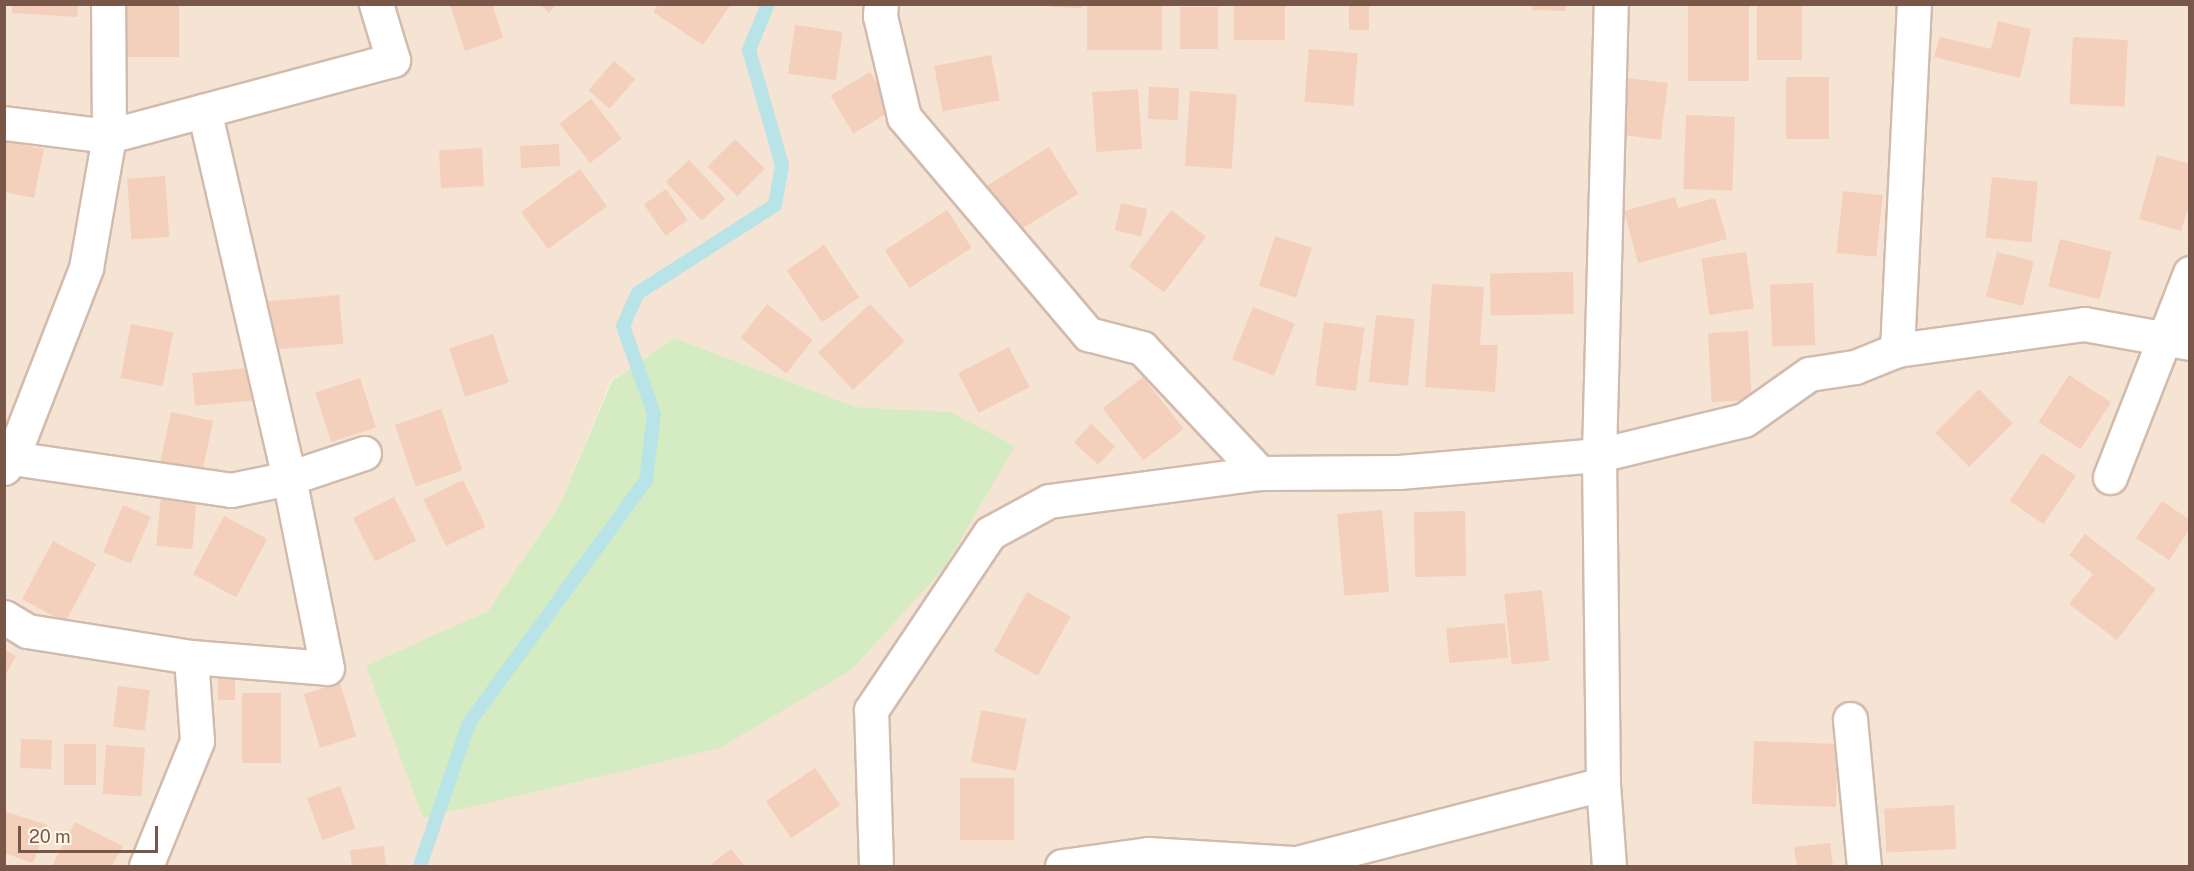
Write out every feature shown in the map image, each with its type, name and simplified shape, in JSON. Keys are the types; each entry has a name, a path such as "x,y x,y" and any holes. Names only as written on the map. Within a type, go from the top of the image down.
{"street":[{"path":"108,4 109,136 86,268 8,463 231,490 289,478 364,453"},
{"path":"4,123 109,136 393,60 375,4"},
{"path":"881,4 880,16 904,117 1088,334 1142,348 1260,473"},
{"path":"1609,867 1603,784 1599,455 1611,4"},
{"path":"1897,350 1914,4"},
{"path":"4,617 27,631 191,657 327,668 289,478 204,111"},
{"path":"2110,477 2177,341 2190,273"},
{"path":"876,867 871,710 990,533 1049,501 1260,473 1399,472 1599,455 1744,420 1809,374 1855,367 1897,350 2084,324 2177,341"},
{"path":"146,867 196,741 191,657"},
{"path":"1850,719 1864,867"},
{"path":"1062,867 1148,854 1297,862 1603,784"}],"shaded area":[{"path":"5,5 2189,5 2189,866 5,866","holes":["674,338 856,407 950,412 366,667 488,611 559,506 611,381"]}],"green space":[{"path":"674,338 856,407 950,412 1015,446 944,568 851,670 720,748 423,818 366,666 488,611 559,506 612,381"}],"building":[{"path":"12,4 78,4 77,17 12,13"},
{"path":"119,4 179,4 179,57 119,57"},
{"path":"450,4 492,4 503,38 465,51"},
{"path":"540,4 557,4 549,13"},
{"path":"659,4 731,4 703,45 653,12"},
{"path":"1051,4 1082,4 1082,8 1051,7"},
{"path":"1234,4 1285,4 1285,40 1234,40"},
{"path":"1349,4 1369,4 1369,30 1349,30"},
{"path":"1533,4 1566,4 1566,11 1532,10"},
{"path":"1688,4 1749,4 1749,81 1688,81"},
{"path":"1757,4 1802,4 1802,60 1757,60"},
{"path":"1087,5 1162,5 1162,50 1087,50"},
{"path":"1180,7 1218,7 1218,49 1180,49"},
{"path":"1998,21 2031,29 2020,78 1934,57 1940,37 1991,49"},
{"path":"795,25 843,32 836,80 788,74"},
{"path":"2073,37 2128,40 2124,107 2069,104"},
{"path":"1309,49 1358,53 1353,106 1304,102"},
{"path":"991,55 1000,100 943,111 934,66"},
{"path":"614,61 635,79 610,109 588,90"},
{"path":"870,72 893,110 853,133 831,96"},
{"path":"1786,77 1829,77 1829,139 1786,139"},
{"path":"1626,78 1668,83 1661,140 1619,135"},
{"path":"1149,87 1179,88 1178,120 1148,119"},
{"path":"1138,89 1142,149 1096,152 1092,92"},
{"path":"1190,91 1237,94 1232,169 1185,166"},
{"path":"591,99 622,138 590,163 559,124"},
{"path":"1686,115 1735,117 1732,191 1683,189"},
{"path":"735,139 765,169 737,196 707,167"},
{"path":"4,141 44,149 34,198 4,192"},
{"path":"559,144 560,166 521,168 520,146"},
{"path":"1049,147 1078,194 1015,233 985,187"},
{"path":"482,148 484,186 441,188 439,150"},
{"path":"2157,155 2190,164 2190,202 2181,231 2139,219"},
{"path":"689,160 725,199 702,221 666,182"},
{"path":"580,169 607,206 548,249 521,212"},
{"path":"165,176 169,237 131,240 127,179"},
{"path":"1992,177 2038,182 2031,242 1986,238"},
{"path":"666,189 688,220 666,236 644,204"},
{"path":"1843,191 1883,195 1876,257 1837,253"},
{"path":"1675,197 1678,208 1715,198 1727,239 1638,263 1624,211"},
{"path":"1121,203 1147,209 1141,236 1115,230"},
{"path":"947,210 972,248 909,288 885,250"},
{"path":"1171,210 1206,236 1164,292 1129,266"},
{"path":"1275,236 1312,248 1296,298 1259,285"},
{"path":"2060,239 2111,252 2100,299 2048,287"},
{"path":"824,245 859,297 822,322 787,270"},
{"path":"1746,252 1754,308 1709,315 1701,258"},
{"path":"1997,252 2034,261 2023,306 1986,297"},
{"path":"1573,272 1574,314 1491,315 1490,273"},
{"path":"1813,283 1815,345 1772,346 1770,285"},
{"path":"1432,284 1484,287 1480,345 1498,345 1495,392 1425,387"},
{"path":"339,295 343,344 266,351 261,302"},
{"path":"767,304 813,340 786,374 741,338"},
{"path":"870,304 905,341 853,390 818,352"},
{"path":"1253,307 1295,324 1274,376 1232,359"},
{"path":"1376,315 1415,319 1408,386 1369,382"},
{"path":"1324,322 1365,328 1356,391 1315,385"},
{"path":"131,324 173,332 163,386 121,378"},
{"path":"1748,331 1752,400 1712,402 1708,333"},
{"path":"493,334 509,383 465,397 449,348"},
{"path":"1009,347 1029,387 979,413 958,373"},
{"path":"249,368 252,401 195,406 192,373"},
{"path":"2069,375 2111,402 2080,449 2039,422"},
{"path":"1143,377 1184,429 1143,460 1103,408"},
{"path":"360,378 376,427 331,442 315,393"},
{"path":"1979,389 2013,423 1969,467 1935,433"},
{"path":"441,409 462,470 416,486 395,425"},
{"path":"171,412 213,421 201,476 159,467"},
{"path":"1091,424 1115,447 1098,465 1074,442"},
{"path":"2042,453 2076,476 2044,524 2010,501"},
{"path":"463,480 486,527 446,546 423,499"},
{"path":"161,494 197,497 192,549 156,546"},
{"path":"394,497 416,541 375,562 353,518"},
{"path":"2162,501 2190,520 2190,529 2169,560 2136,538"},
{"path":"123,505 151,517 131,564 103,552"},
{"path":"1382,510 1389,592 1344,596 1337,514"},
{"path":"1465,511 1466,576 1415,577 1414,512"},
{"path":"224,516 267,539 236,597 193,574"},
{"path":"2085,534 2156,589 2117,640 2069,604 2093,574 2069,555"},
{"path":"53,541 96,564 65,622 22,599"},
{"path":"1542,590 1549,661 1512,665 1504,594"},
{"path":"1027,592 1071,616 1038,676 994,651"},
{"path":"1505,623 1508,658 1449,663 1446,628"},
{"path":"4,649 16,656 4,678"},
{"path":"218,677 235,677 235,700 218,700"},
{"path":"340,683 356,737 320,748 304,694"},
{"path":"118,686 150,690 145,731 113,727"},
{"path":"242,693 281,693 281,763 242,763"},
{"path":"981,710 1026,719 1016,771 971,762"},
{"path":"21,739 52,740 51,769 20,768"},
{"path":"1754,741 1838,744 1836,807 1752,804"},
{"path":"64,744 96,744 96,785 64,785"},
{"path":"106,745 145,748 141,797 103,794"},
{"path":"815,768 840,805 791,838 766,801"},
{"path":"960,778 1014,778 1014,840 960,840"},
{"path":"340,786 355,828 323,840 307,798"},
{"path":"1954,805 1956,849 1886,853 1884,809"},
{"path":"4,811 47,825 33,863 4,853"},
{"path":"75,822 123,846 112,866 52,866"},
{"path":"1830,843 1833,866 1797,866 1794,847"},
{"path":"384,846 386,866 352,866 350,850"},
{"path":"731,849 745,866 709,866"}],"waterway":[{"path":"420,866 469,723 646,480 654,414 623,326 638,293 775,205 782,165 749,50 768,4"}]}
